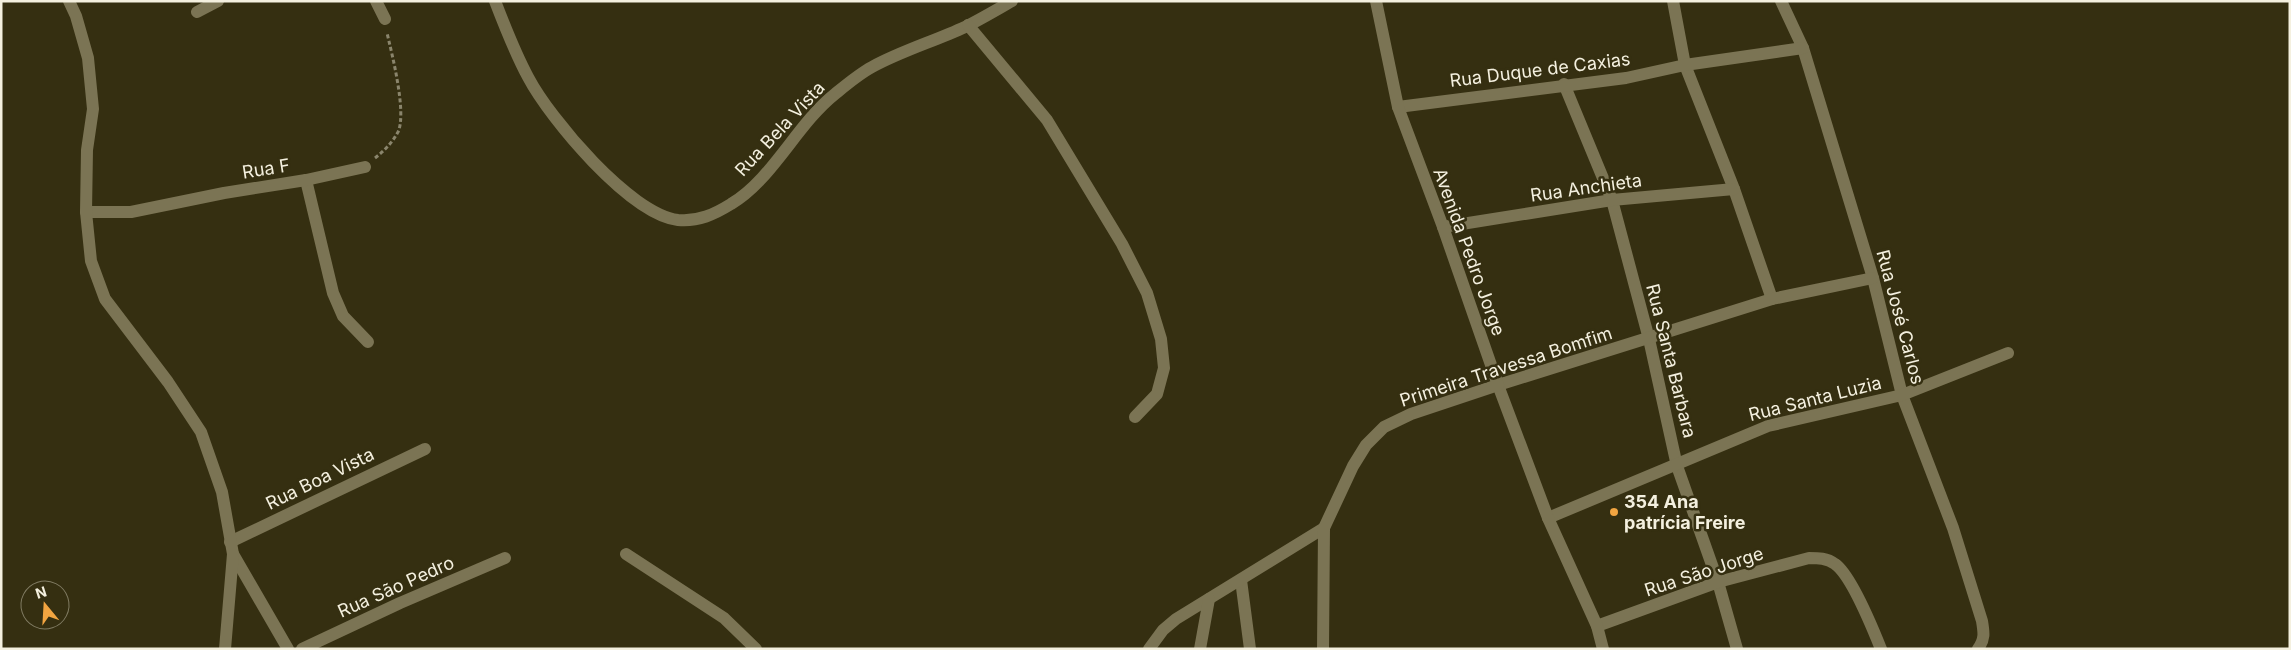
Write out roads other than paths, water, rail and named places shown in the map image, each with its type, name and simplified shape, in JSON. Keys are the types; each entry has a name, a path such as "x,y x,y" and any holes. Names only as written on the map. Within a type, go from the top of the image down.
{"street":[{"path":"69,1 76,16 88,58 93,109 87,150 86,212 91,261 105,299 168,382 201,432 222,492 233,554 288,649"},
{"path":"197,12 218,1"},
{"path":"376,1 384,19"},
{"name":"Rua Bela Vista","path":"494,1 529,78 556,120 588,156 651,212 678,220 703,219 734,202 763,175 802,128 833,96 871,68 968,25 1012,1"},
{"name":"Avenida Pedro Jorge","path":"1376,1 1398,107 1548,518 1597,626 1603,649"},
{"path":"1673,1 1685,65 1734,188 1772,300"},
{"name":"Rua José Carlos","path":"1781,1 1803,48 1873,278 1902,395 1953,528 1982,621 1985,634 1980,645"},
{"path":"968,25 1047,120 1122,244 1148,293 1162,339 1164,368 1156,394 1135,417"},
{"name":"Rua Duque de Caxias","path":"1398,107 1564,84 1626,78 1685,65 1803,48"},
{"name":"Rua Santa Barbara","path":"1564,84 1612,200 1649,338 1678,466 1718,582 1737,649"},
{"path":"306,180 365,167"},
{"name":"Rua F","path":"86,212 131,212 224,193 306,180 333,293 343,316 368,342"},
{"name":"Rua Anchieta","path":"1443,227 1612,200 1734,188"},
{"name":"Primeira Travessa Bomfim","path":"1324,528 1353,466 1366,445 1384,427 1412,414 1498,385 1772,300 1873,278"},
{"name":"Rua Santa Luzia","path":"1548,518 1678,466 1768,426 1902,395 2008,353"},
{"name":"Rua Boa Vista","path":"230,542 424,448"},
{"path":"1149,649 1163,630 1209,599 1324,528"},
{"path":"1323,649 1324,528"},
{"path":"225,649 233,554"},
{"path":"626,554 724,618 756,649"},
{"name":"Rua São Pedro","path":"302,649 400,603 505,558"},
{"name":"Rua São Jorge","path":"1597,626 1718,582 1809,558 1824,558 1835,564 1846,574 1880,649"},
{"path":"1241,580 1250,649"},
{"path":"1200,649 1209,599"}],"place":[{"name":"354 Ana patrícia Freire","path":"1614,512"}]}
